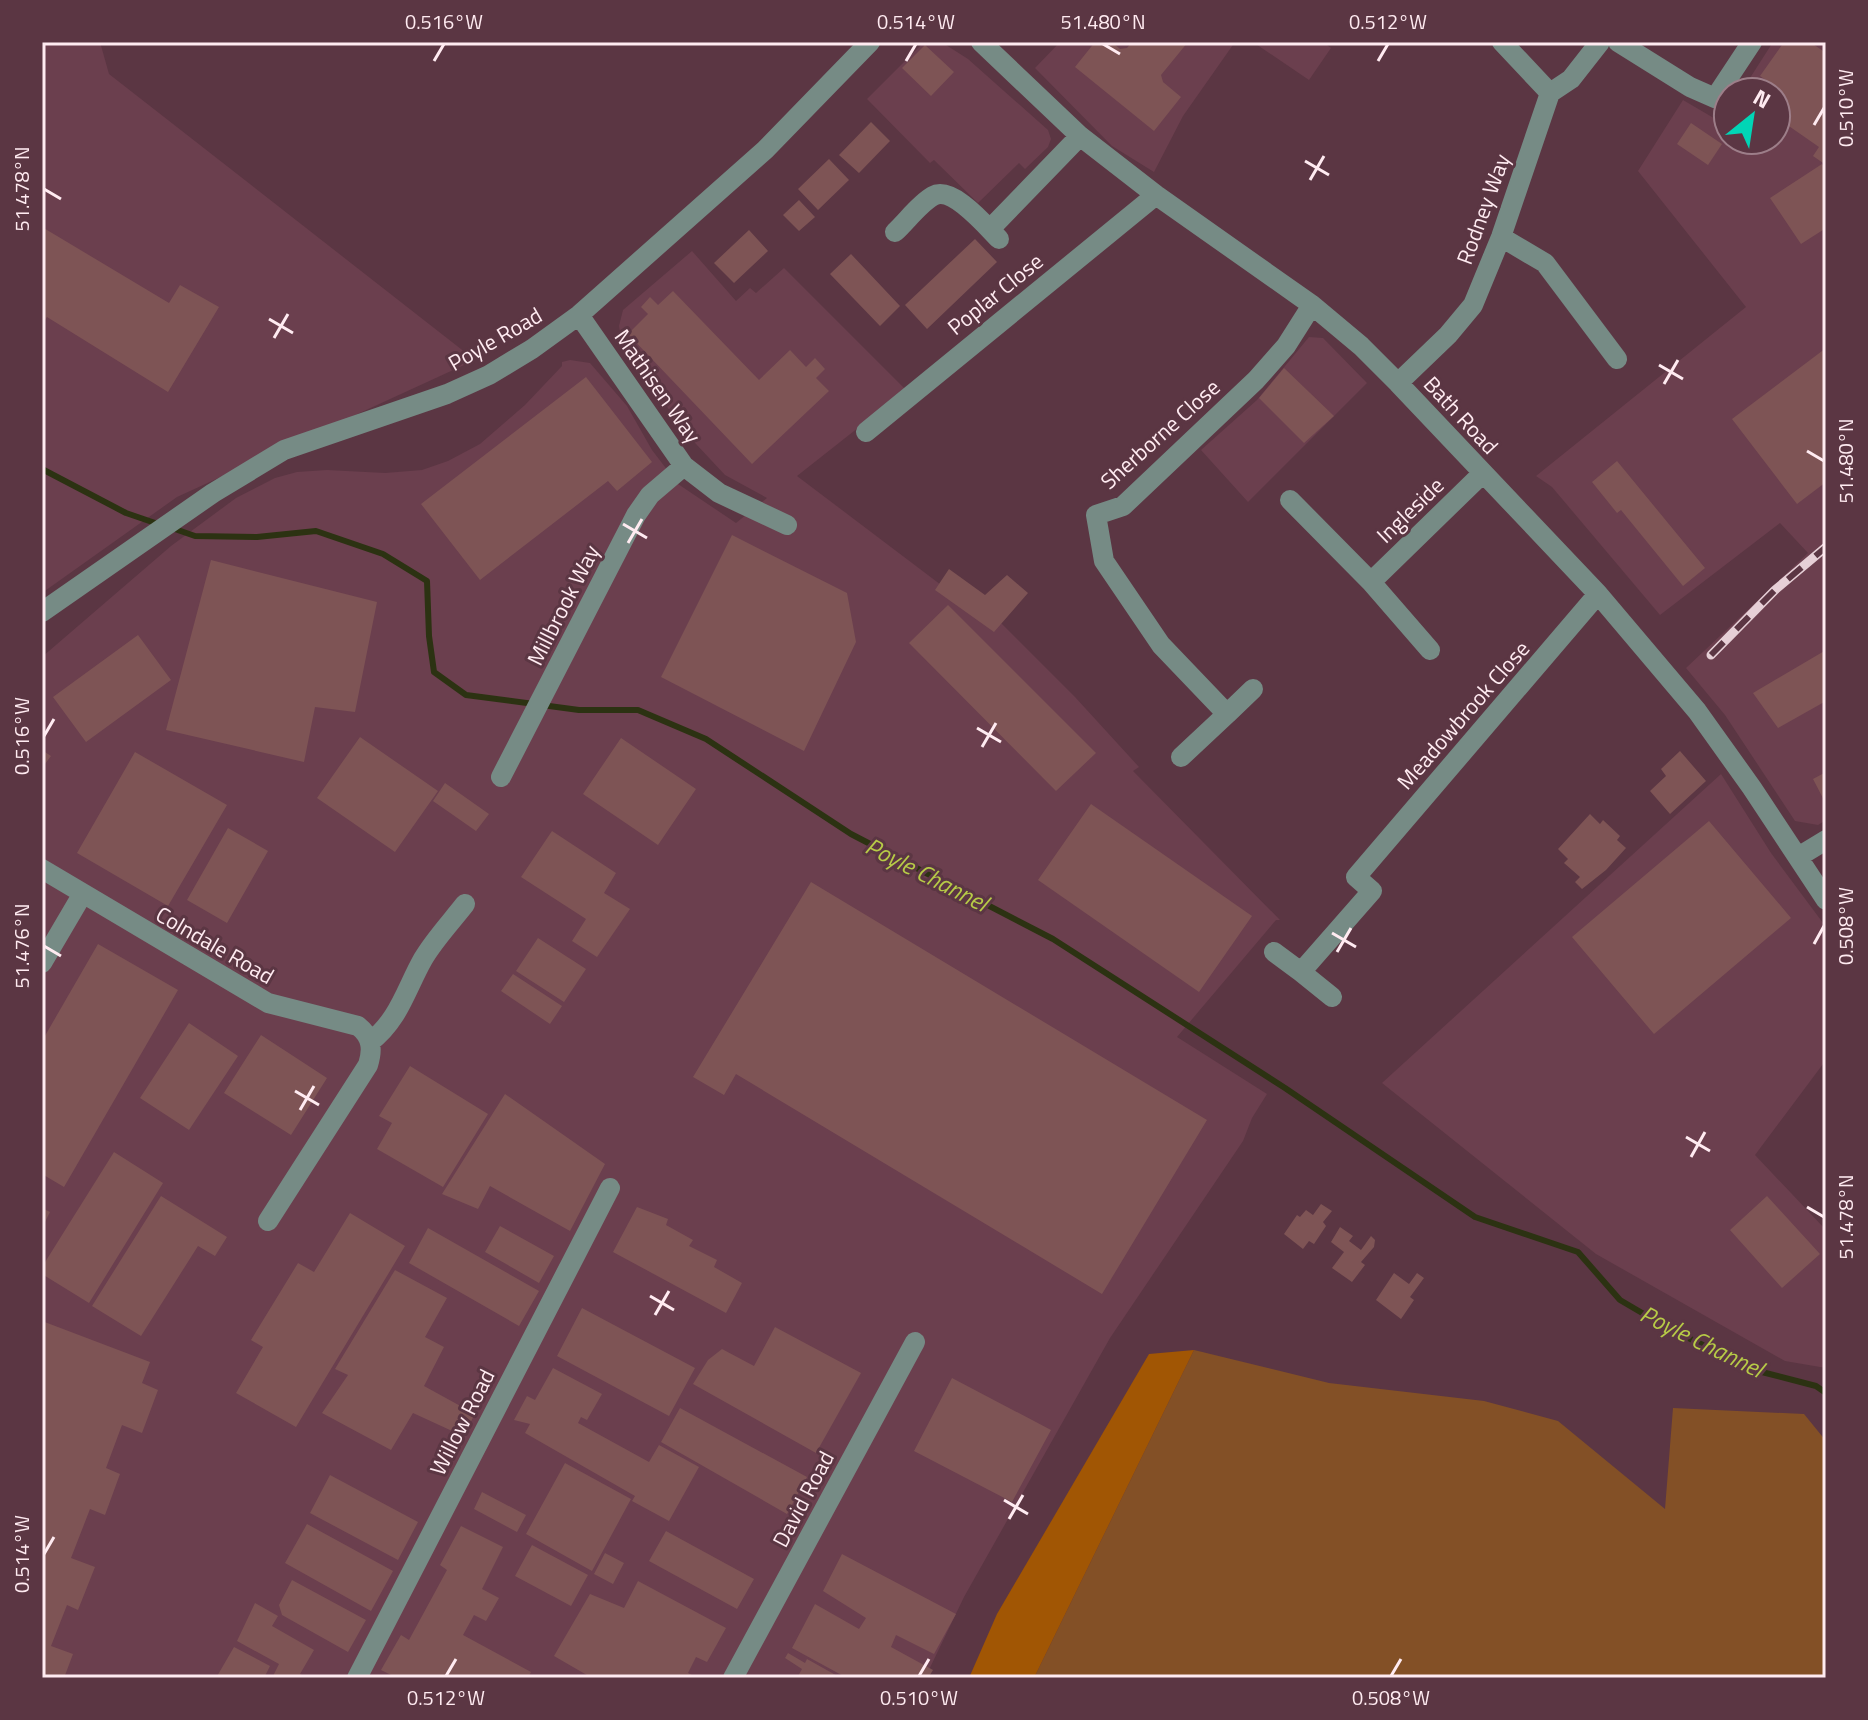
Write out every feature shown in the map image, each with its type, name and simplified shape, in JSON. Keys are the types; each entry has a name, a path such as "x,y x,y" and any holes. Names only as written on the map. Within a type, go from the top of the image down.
{"street":[{"name":"Poyle Road","path":"42,612 224,485 284,450 447,394 532,349 579,315 765,150 870,42"},
{"path":"1502,42 1550,93 1571,79 1600,42"},
{"path":"1618,42 1690,87 1715,98 1752,42"},
{"name":"Bath Road","path":"987,44 1080,136 1156,195 1312,305 1361,346 1398,383 1598,594 1697,711 1826,900"},
{"name":"Rodney Way","path":"1398,383 1448,335 1473,305 1501,237 1550,93"},
{"path":"895,232 933,195 943,193 955,197 994,234 1080,136"},
{"name":"Poplar Close","path":"866,432 1156,195"},
{"path":"1501,237 1545,263 1617,359"},
{"name":"Sherborne Close","path":"1227,714 1161,645 1104,561 1096,515 1123,506 1256,380 1286,346 1312,305"},
{"name":"Mathisen Way","path":"579,315 684,466 719,493 787,525"},
{"name":"Millbrook Way","path":"501,777 636,515 650,495 684,466"},
{"name":"Ingleside","path":"1371,582 1483,473"},
{"path":"1290,500 1371,582 1430,650"},
{"name":"Meadowbrook Close","path":"1301,972 1372,891 1356,877 1357,862 1598,594"},
{"path":"1181,757 1253,689"},
{"path":"1798,857 1826,840"},
{"name":"Colndale Road","path":"42,869 268,1003 358,1026 366,1032 370,1042"},
{"path":"42,963 82,895"},
{"path":"268,1221 368,1065 372,1051 370,1042 383,1032 403,1004 425,956 465,904"},
{"path":"1274,952 1332,997"},
{"name":"Willow Road","path":"357,1678 610,1188"},
{"name":"David Road","path":"733,1678 915,1342"}],"shaded area":[{"path":"42,42 100,42 109,74 475,360 177,497 42,593"},
{"path":"924,42 946,45 968,59 1048,130 1051,139 1048,147 1025,169 1019,163 978,203 934,160 930,163 867,99"},
{"path":"1060,42 1235,42 1183,116 1154,172 1112,146 1035,68"},
{"path":"1253,42 1323,42 1331,48 1309,80"},
{"path":"1773,42 1826,42 1826,820 1818,825 1795,821 1725,715 1686,668 1808,553 1780,523 1660,615 1552,487 1536,476 1746,307 1638,171 1683,100 1712,117 1712,156 1792,156 1792,76 1751,76"},
{"path":"692,251 736,301 750,288 756,293 784,268 906,390 797,476 994,625 999,621 1139,767 1133,771 1280,920 1276,920 1177,1037 1267,1094 1252,1118 1243,1141 1110,1338 964,1597 925,1678 42,1678 42,657 171,546 236,498 275,478 297,472 385,473 422,470 448,461 480,444 525,405 562,366 562,362 570,360 590,363 627,406 652,450 678,484 736,523 767,498 725,475 682,429 621,338 619,326 623,310"},
{"path":"1309,337 1323,338 1367,383 1248,502 1201,450 1257,400"},
{"path":"1721,774 1771,853 1826,927 1826,1060 1755,1155 1826,1230 1826,1368 1785,1361 1596,1254 1382,1083"},
{"path":"1194,1350 1329,1383 1484,1401 1558,1421 1665,1509 1673,1408 1804,1414 1826,1441 1826,1678 1034,1678"},
{"path":"1194,1350 1034,1678 969,1678 997,1614 1149,1354"}],"building":[{"path":"1095,42 1112,42 1120,49 1127,48 1132,42 1188,42 1161,75 1163,82 1181,97 1154,131 1075,67"},
{"path":"1784,42 1810,42 1826,53 1826,165 1813,156 1819,147 1792,128 1792,76 1760,76"},
{"path":"925,45 954,72 931,96 902,68"},
{"path":"871,122 890,141 859,173 839,155"},
{"path":"1691,123 1712,137 1714,156 1708,165 1677,144"},
{"path":"829,159 849,180 818,210 798,189"},
{"path":"1822,164 1826,170 1826,228 1801,244 1770,198"},
{"path":"799,200 815,217 799,231 783,215"},
{"path":"42,227 169,303 180,285 219,307 168,392 47,317 42,325"},
{"path":"749,230 768,251 734,283 714,263"},
{"path":"975,239 997,262 927,329 905,305"},
{"path":"851,254 900,306 880,326 830,274"},
{"path":"673,291 759,380 790,350 806,367 815,358 825,369 816,378 829,391 752,464 628,334 648,314 641,307 650,297 658,305"},
{"path":"1826,348 1826,482 1797,504 1732,419"},
{"path":"1284,368 1334,416 1304,443 1259,398"},
{"path":"586,377 652,462 617,491 608,481 480,580 421,504"},
{"path":"1617,461 1705,568 1683,586 1621,510 1617,513 1592,482"},
{"path":"732,535 847,593 856,642 804,751 661,677"},
{"path":"211,560 377,602 355,712 315,707 304,762 166,730"},
{"path":"949,569 985,595 1007,575 1028,593 994,632 935,590"},
{"path":"948,605 1096,753 1056,791 909,643"},
{"path":"138,635 171,680 86,742 53,697"},
{"path":"1826,650 1826,701 1778,728 1753,693"},
{"path":"360,737 438,791 395,852 317,798"},
{"path":"621,738 696,789 658,845 583,794"},
{"path":"42,750 51,756 42,768"},
{"path":"1680,751 1706,781 1670,814 1650,791 1666,776 1661,769"},
{"path":"135,752 227,805 168,906 77,853"},
{"path":"1826,772 1826,804 1813,779"},
{"path":"445,783 489,814 476,831 433,801"},
{"path":"1091,804 1252,916 1199,992 1038,880"},
{"path":"1590,814 1600,824 1603,820 1620,836 1617,840 1626,848 1606,870 1582,889 1575,882 1580,877 1564,863 1568,859 1558,849"},
{"path":"1709,821 1791,918 1654,1034 1572,937"},
{"path":"228,828 268,851 227,923 187,900"},
{"path":"552,831 616,873 604,893 630,909 597,957 572,941 586,919 521,877"},
{"path":"811,882 1207,1120 1102,1294 736,1074 724,1095 693,1077"},
{"path":"538,938 586,969 564,1002 516,971"},
{"path":"98,944 178,990 64,1187 42,1174 42,1041"},
{"path":"513,974 562,1006 550,1024 501,991"},
{"path":"189,1023 238,1056 189,1130 140,1098"},
{"path":"261,1035 327,1078 291,1135 224,1093"},
{"path":"410,1066 488,1114 443,1187 377,1149 392,1123 379,1116"},
{"path":"505,1094 605,1164 570,1231 490,1186 478,1209 442,1194"},
{"path":"114,1152 163,1183 89,1303 42,1274 42,1267"},
{"path":"161,1196 227,1237 215,1256 198,1246 141,1336 92,1306"},
{"path":"1767,1196 1820,1254 1782,1288 1730,1230"},
{"path":"1321,1204 1332,1211 1323,1222 1326,1226 1314,1244 1309,1241 1303,1249 1284,1234 1297,1215 1300,1217 1306,1210 1313,1215"},
{"path":"637,1207 668,1219 666,1225 693,1240 689,1246 717,1260 714,1267 742,1283 726,1313 613,1252"},
{"path":"42,1208 50,1212 42,1228"},
{"path":"350,1213 405,1246 296,1427 236,1393 263,1347 251,1340 298,1263 314,1272"},
{"path":"500,1226 554,1256 539,1283 485,1252"},
{"path":"1340,1227 1353,1236 1349,1241 1361,1250 1371,1236 1375,1240 1374,1247 1361,1262 1365,1265 1352,1282 1332,1268 1344,1252 1331,1242"},
{"path":"428,1228 539,1291 519,1326 409,1263"},
{"path":"395,1270 447,1298 425,1337 444,1347 424,1386 475,1414 463,1436 413,1413 391,1450 322,1413 348,1375 335,1369"},
{"path":"1394,1273 1409,1284 1417,1273 1424,1278 1410,1297 1414,1300 1401,1319 1376,1300"},
{"path":"582,1308 695,1368 669,1416 557,1356"},
{"path":"42,1321 150,1362 142,1383 158,1390 142,1433 122,1425 106,1468 120,1474 105,1515 90,1509 71,1558 95,1567 78,1610 67,1605 51,1646 73,1654 64,1678 42,1678"},
{"path":"775,1327 861,1373 816,1453 693,1384 708,1360 722,1349 754,1366"},
{"path":"553,1368 602,1394 587,1420 581,1417 578,1423 649,1462 659,1445 699,1467 669,1521 632,1501 635,1496 525,1433 530,1424 514,1420 527,1396 535,1400"},
{"path":"952,1378 1051,1430 1012,1502 914,1451"},
{"path":"680,1408 807,1477 787,1514 661,1442"},
{"path":"565,1463 631,1499 592,1571 526,1534"},
{"path":"330,1475 418,1522 398,1560 310,1513"},
{"path":"482,1492 526,1515 517,1532 474,1509"},
{"path":"307,1524 393,1571 371,1611 285,1563"},
{"path":"461,1526 503,1547 482,1589 499,1598 486,1621 474,1615 463,1635 531,1672 528,1678 390,1678 391,1675 381,1670 401,1635 409,1640 447,1570 440,1565"},
{"path":"666,1531 754,1579 737,1609 649,1561"},
{"path":"532,1545 588,1575 571,1606 515,1576"},
{"path":"605,1553 624,1563 613,1584 594,1574"},
{"path":"842,1554 956,1614 934,1654 896,1635 891,1647 933,1670 928,1678 847,1678 792,1648 815,1604 859,1629 866,1618 823,1591"},
{"path":"292,1580 366,1620 348,1652 282,1615 279,1605"},
{"path":"638,1581 726,1628 707,1662 696,1657 688,1673 698,1678 592,1678 554,1656 590,1594 624,1608"},
{"path":"255,1603 278,1616 272,1626 314,1650 300,1674 308,1678 272,1678 279,1664 237,1641"},
{"path":"234,1647 270,1666 264,1678 216,1678"},
{"path":"788,1653 805,1663 807,1659 841,1678 797,1678 802,1669 785,1658"}],"waterway":[{"name":"Poyle Channel","path":"42,469 126,513 161,525"},
{"name":"Poyle Channel","path":"172,528 195,536 257,537 316,531 383,554 427,581 434,672 466,695 579,710 638,710 706,739 851,834 1053,939 1285,1088 1475,1217 1578,1252 1620,1300 1666,1327 1754,1370 1816,1386 1826,1393"}],"railway":[{"path":"1711,655 1775,590 1826,547"}]}
